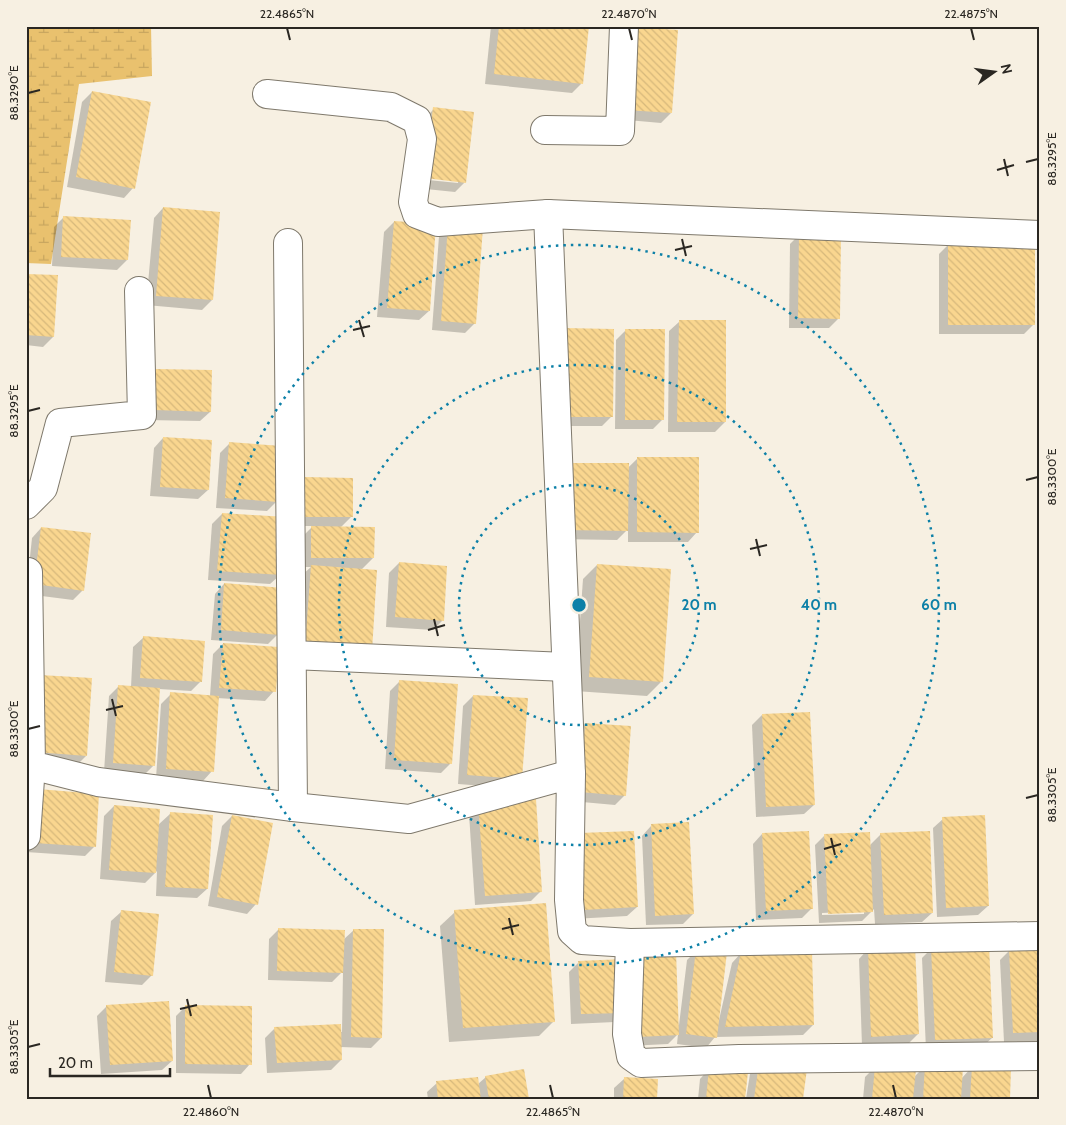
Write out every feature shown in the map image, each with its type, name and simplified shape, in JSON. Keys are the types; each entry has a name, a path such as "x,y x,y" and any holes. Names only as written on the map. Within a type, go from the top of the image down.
{"street":[{"path":"545,130 620,131 624,26"},
{"path":"267,94 391,107 417,120 422,139 413,202 417,214 438,222 548,214 1040,235"},
{"path":"548,214 571,774 569,900 572,931 582,940 630,943 1040,936"},
{"path":"288,244 293,807"},
{"path":"26,504 43,488 60,423 142,415 139,291"},
{"path":"26,835 29,765 28,572"},
{"path":"292,655 566,667"},
{"path":"29,765 98,782 293,807 409,819 571,774"},
{"path":"630,943 626,1034 631,1056 641,1063 739,1059 1040,1056"}],"green space":[{"path":"26,26 151,26 152,76 79,84 51,264 26,263"}],"building":[{"path":"499,26 589,26 583,84 494,74"},
{"path":"632,27 678,30 672,113 625,110"},
{"path":"92,91 151,102 135,189 76,177"},
{"path":"433,107 474,112 466,183 425,178"},
{"path":"163,207 220,212 213,300 156,296"},
{"path":"63,216 131,220 128,260 61,257"},
{"path":"394,221 436,224 430,311 387,308"},
{"path":"448,225 483,227 476,324 441,321"},
{"path":"799,233 841,233 840,319 798,318"},
{"path":"948,243 1035,243 1035,325 948,325"},
{"path":"26,274 58,275 54,337 26,335"},
{"path":"679,320 726,320 726,422 677,422"},
{"path":"564,328 614,329 613,417 563,417"},
{"path":"625,329 665,329 664,420 625,420"},
{"path":"156,369 212,370 211,412 155,410"},
{"path":"163,437 212,440 209,490 160,487"},
{"path":"229,442 282,446 278,502 225,498"},
{"path":"637,457 699,457 699,533 637,532"},
{"path":"564,463 629,463 628,531 564,530"},
{"path":"304,477 353,478 353,517 304,517"},
{"path":"222,513 286,517 282,575 217,571"},
{"path":"311,526 375,527 374,558 311,558"},
{"path":"41,527 91,533 84,591 34,584"},
{"path":"399,562 447,566 444,621 395,617"},
{"path":"597,564 671,569 663,682 589,677"},
{"path":"311,565 377,570 372,651 305,646"},
{"path":"224,583 283,588 279,635 221,630"},
{"path":"143,636 205,641 202,682 140,678"},
{"path":"223,643 279,647 276,692 219,688"},
{"path":"40,675 92,678 87,756 35,752"},
{"path":"399,680 458,684 452,764 394,760"},
{"path":"118,685 160,688 155,766 113,763"},
{"path":"170,692 219,696 214,772 166,769"},
{"path":"473,695 528,698 522,779 467,775"},
{"path":"810,712 815,805 766,807 762,714"},
{"path":"585,723 631,726 626,796 580,792"},
{"path":"38,789 99,794 96,847 34,843"},
{"path":"536,799 542,892 485,896 478,803"},
{"path":"114,805 160,809 156,873 109,870"},
{"path":"170,812 213,815 208,889 165,887"},
{"path":"232,815 273,823 258,905 217,897"},
{"path":"985,815 989,906 946,908 942,817"},
{"path":"689,822 694,914 655,916 651,824"},
{"path":"634,831 638,907 583,910 579,833"},
{"path":"809,831 813,909 766,911 762,833"},
{"path":"930,831 933,913 884,915 880,833"},
{"path":"870,832 873,912 828,914 824,834"},
{"path":"546,903 555,1022 463,1028 454,910"},
{"path":"121,910 159,914 153,976 114,972"},
{"path":"278,928 345,930 343,973 277,971"},
{"path":"353,929 384,929 382,1038 351,1037"},
{"path":"989,944 993,1038 935,1040 931,947"},
{"path":"915,946 919,1034 871,1037 868,948"},
{"path":"1040,947 1040,1032 1013,1033 1009,949"},
{"path":"696,949 727,952 717,1038 686,1034"},
{"path":"676,951 679,1035 638,1037 634,952"},
{"path":"812,951 814,1025 725,1027 741,952"},
{"path":"624,959 626,1013 581,1014 578,961"},
{"path":"169,1001 173,1061 110,1065 106,1005"},
{"path":"185,1005 252,1006 252,1065 185,1064"},
{"path":"341,1024 342,1060 277,1063 274,1027"},
{"path":"759,1063 807,1069 803,1099 754,1099"},
{"path":"925,1064 963,1067 961,1099 923,1099"},
{"path":"875,1066 916,1069 913,1099 872,1099"},
{"path":"972,1066 1011,1068 1010,1099 970,1099"},
{"path":"709,1068 748,1072 745,1099 706,1099"},
{"path":"524,1069 529,1099 489,1099 485,1076"},
{"path":"478,1077 481,1099 438,1099 436,1081"},
{"path":"624,1077 658,1079 657,1099 623,1099"}]}
